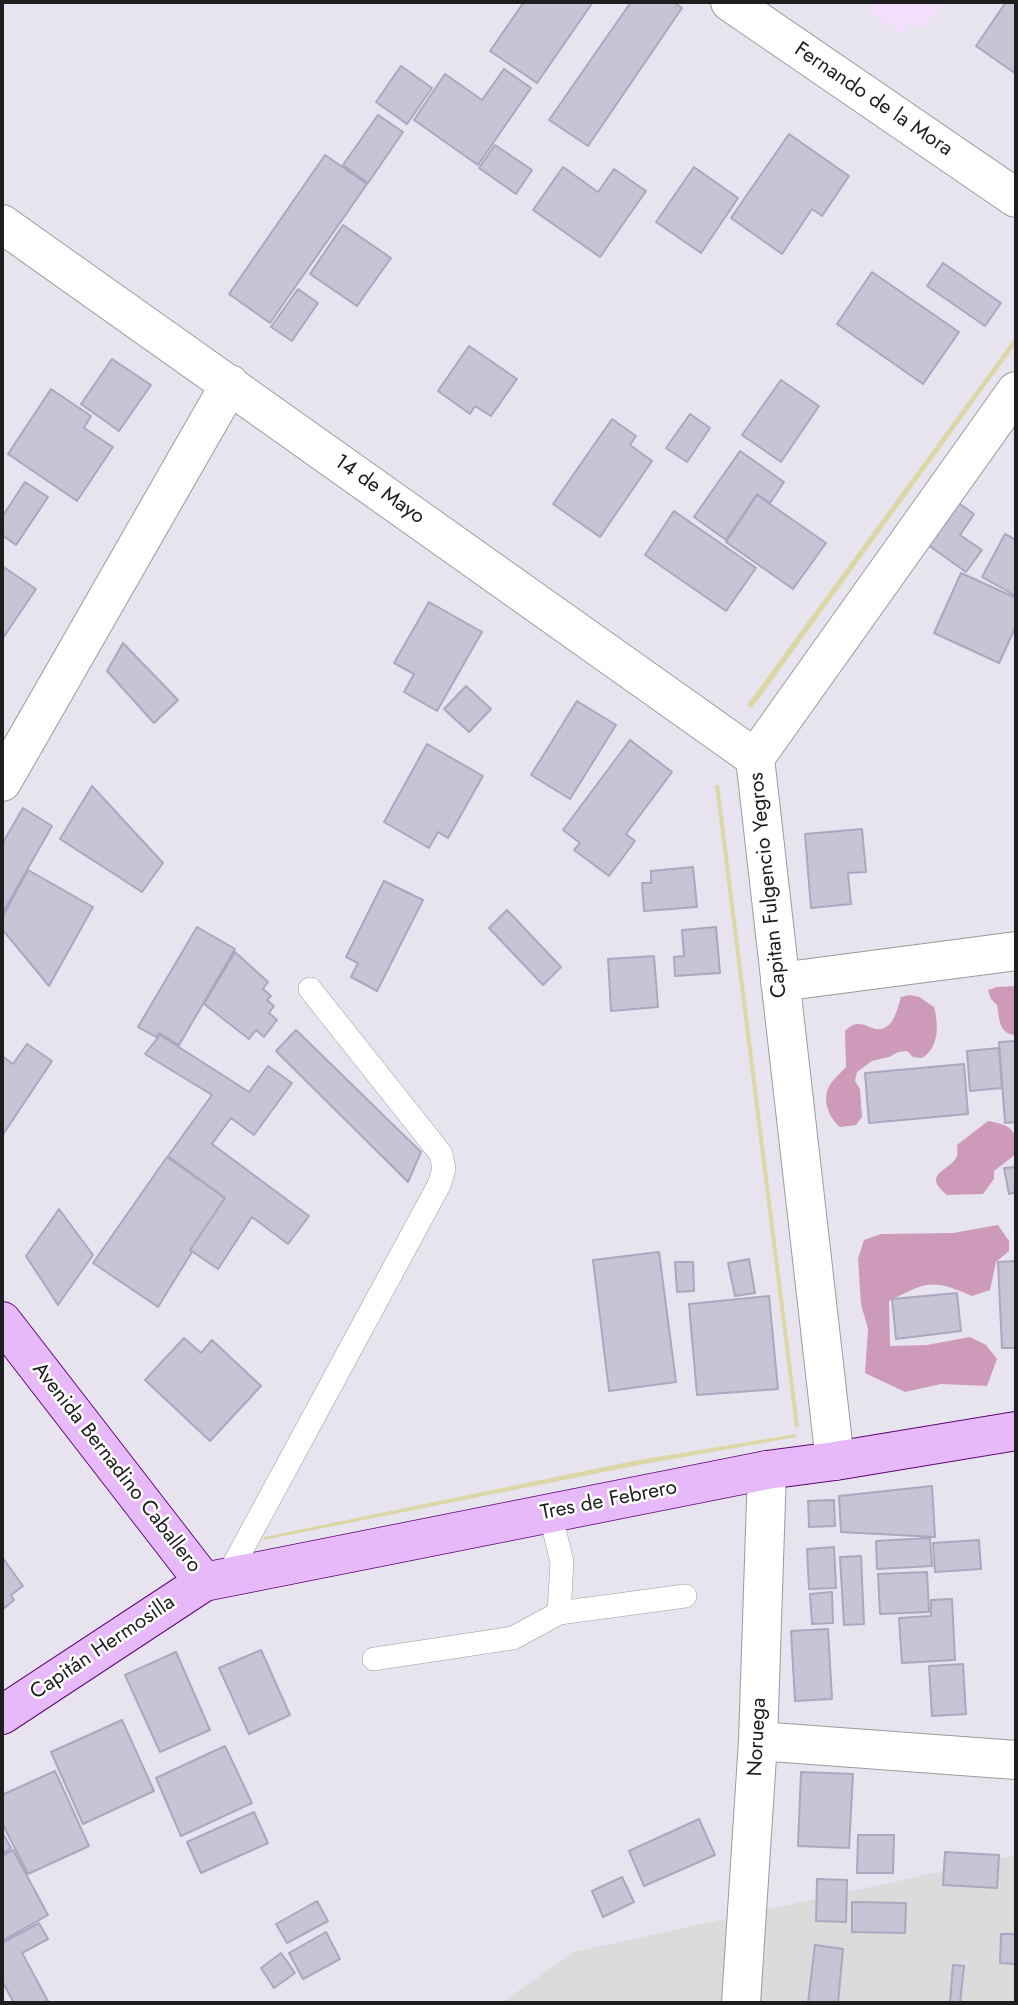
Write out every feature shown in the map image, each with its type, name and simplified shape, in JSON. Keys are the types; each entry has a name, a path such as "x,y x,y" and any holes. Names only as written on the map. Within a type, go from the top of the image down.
{"street":[{"name":"Fernando de la Mora","path":"730,2 1016,198"},
{"name":"14 de Mayo","path":"2,224 755,758"},
{"path":"2,782 230,384"},
{"name":"Capitan Fulgencio Yegros","path":"835,1461 755,758 1016,391"},
{"path":"780,982 1016,951"},
{"name":"Avenida Bernadino Caballero","path":"2,1321 215,1579"},
{"name":"Tres de Febrero","path":"215,1579 767,1470 1016,1430"},
{"name":"Noruega","path":"741,2003 758,1741 767,1470"},
{"name":"Capitán Hermosilla","path":"2,1715 215,1579"},
{"path":"758,1741 1016,1760"}],"lane":[{"path":"215,1579 439,1185 444,1169 441,1154 310,989"},
{"path":"550,1513 562,1562 559,1613"},
{"path":"374,1659 513,1638 559,1613 685,1596"}],"shaded area":[{"path":"876,2 942,2 923,29 911,21 902,34 870,11"},
{"path":"1016,336 1016,344 752,708 747,705"},
{"path":"715,785 719,785 799,1427 795,1427"},
{"path":"1016,986 1016,1035 1003,1029 997,1005 988,990"},
{"path":"901,997 919,997 934,1007 937,1028 932,1048 922,1058 913,1057 907,1051 898,1052 872,1061 857,1072 855,1081 860,1089 862,1117 856,1125 840,1127 830,1113 826,1096 832,1082 846,1067 845,1031 857,1024 876,1029 886,1027 894,1018"},
{"path":"988,1121 1002,1124 1011,1130 1016,1139 1016,1154 994,1171 994,1179 983,1194 947,1195 939,1188 937,1177 954,1161 957,1145"},
{"path":"998,1225 1009,1241 1009,1251 996,1262 990,1290 972,1296 947,1287 929,1285 889,1301 890,1346 927,1345 970,1337 986,1345 997,1359 987,1386 941,1384 905,1392 865,1373 868,1329 861,1304 858,1259 864,1240 881,1234 953,1233"},
{"path":"796,1434 796,1437 634,1466 264,1540 264,1537 633,1461"},
{"path":"1016,1855 1016,2003 501,2003 574,1952"}],"building":[{"path":"524,2 593,2 537,83 490,51"},
{"path":"631,2 673,2 682,8 588,146 549,120"},
{"path":"1006,2 1016,2 1016,74 976,46"},
{"path":"401,66 432,88 407,124 376,102"},
{"path":"504,69 531,88 478,165 414,120 445,74 482,100"},
{"path":"378,115 403,132 368,183 343,165"},
{"path":"789,134 849,176 822,216 812,209 782,254 731,218"},
{"path":"495,145 532,170 516,194 479,168"},
{"path":"325,155 367,184 270,323 229,294"},
{"path":"563,167 598,192 614,169 646,191 600,257 533,210"},
{"path":"694,167 738,198 701,253 656,222"},
{"path":"343,225 391,258 357,306 310,274"},
{"path":"943,263 1001,303 985,326 927,286"},
{"path":"872,272 959,332 923,384 837,324"},
{"path":"298,289 318,303 292,341 271,327"},
{"path":"469,346 517,379 491,416 475,406 470,414 438,391"},
{"path":"112,359 151,385 119,431 81,404"},
{"path":"781,380 819,406 781,462 742,435"},
{"path":"51,389 91,416 84,428 113,447 77,501 8,454"},
{"path":"690,414 710,428 687,462 666,448"},
{"path":"612,419 636,436 630,445 652,461 600,537 553,504"},
{"path":"740,451 784,482 770,503 757,494 726,540 694,517"},
{"path":"25,482 48,497 16,545 2,535 2,517"},
{"path":"757,495 826,543 793,589 726,542"},
{"path":"957,502 974,514 960,535 982,550 966,572 928,545"},
{"path":"674,511 756,568 726,611 645,555"},
{"path":"1005,534 1016,540 1016,596 982,577"},
{"path":"2,566 36,589 3,638 2,637"},
{"path":"961,573 1016,598 1016,626 999,663 934,633"},
{"path":"429,602 482,632 437,711 404,692 414,674 394,663"},
{"path":"123,643 178,700 154,723 107,671"},
{"path":"466,686 491,709 469,732 444,709"},
{"path":"577,701 616,725 570,799 531,775"},
{"path":"630,740 672,772 626,834 635,841 609,876 574,850 580,843 563,830"},
{"path":"427,744 483,776 448,838 438,832 429,848 384,822"},
{"path":"92,786 163,863 142,892 60,839"},
{"path":"23,808 52,826 2,914 2,844"},
{"path":"862,829 866,872 848,873 851,904 811,908 805,834"},
{"path":"693,867 697,907 644,911 642,883 651,883 651,871"},
{"path":"28,870 93,907 49,986 2,929 2,918"},
{"path":"384,881 423,900 377,991 351,977 358,963 346,957"},
{"path":"507,910 561,967 543,985 489,928"},
{"path":"197,927 235,949 179,1045 159,1033 156,1037 138,1027"},
{"path":"716,927 720,973 675,976 674,957 684,956 682,930"},
{"path":"235,952 268,982 263,989 271,996 267,1000 274,1006 269,1013 277,1020 264,1037 256,1030 249,1039 204,1004"},
{"path":"654,956 658,1007 611,1011 608,959"},
{"path":"296,1030 421,1152 408,1182 276,1051"},
{"path":"160,1035 249,1092 268,1066 292,1083 254,1135 231,1118 212,1144 309,1216 288,1244 252,1217 218,1269 190,1250 225,1198 168,1156 212,1095 145,1054"},
{"path":"1016,1041 1016,1122 1005,1123 999,1042"},
{"path":"27,1044 52,1061 2,1136 2,1056 13,1064"},
{"path":"999,1048 1002,1088 970,1091 967,1051"},
{"path":"964,1064 968,1114 869,1123 865,1073"},
{"path":"167,1157 225,1198 190,1250 192,1252 158,1307 93,1263"},
{"path":"1016,1167 1016,1192 1009,1194 1004,1168"},
{"path":"59,1209 93,1255 58,1305 26,1256"},
{"path":"659,1252 676,1382 609,1391 593,1260"},
{"path":"749,1259 755,1293 735,1296 728,1263"},
{"path":"1016,1261 1016,1348 1002,1348 998,1262"},
{"path":"675,1262 693,1262 694,1291 677,1292"},
{"path":"957,1293 961,1331 896,1339 892,1299"},
{"path":"769,1296 778,1389 697,1395 689,1304"},
{"path":"184,1338 201,1353 212,1340 261,1386 210,1441 145,1380"},
{"path":"932,1486 935,1537 841,1532 839,1496"},
{"path":"834,1500 835,1526 809,1527 808,1501"},
{"path":"930,1538 932,1566 877,1569 876,1541"},
{"path":"979,1540 981,1569 935,1572 933,1543"},
{"path":"834,1547 836,1588 809,1589 807,1549"},
{"path":"861,1556 864,1624 844,1625 840,1557"},
{"path":"2,1557 23,1586 11,1595 14,1600 2,1610"},
{"path":"927,1572 929,1612 880,1614 878,1574"},
{"path":"832,1592 833,1623 812,1624 810,1594"},
{"path":"952,1599 955,1660 902,1663 899,1618 931,1616 931,1600"},
{"path":"828,1629 832,1699 795,1701 791,1631"},
{"path":"261,1650 290,1715 249,1734 219,1668"},
{"path":"176,1652 210,1730 160,1752 125,1675"},
{"path":"963,1664 966,1714 932,1716 929,1666"},
{"path":"122,1720 154,1791 83,1824 51,1752"},
{"path":"225,1746 252,1803 181,1836 156,1778"},
{"path":"55,1771 89,1846 28,1874 2,1823 2,1795"},
{"path":"801,1772 853,1774 849,1848 798,1846"},
{"path":"254,1812 268,1843 201,1873 187,1842"},
{"path":"699,1819 715,1855 644,1886 629,1851"},
{"path":"2,1832 11,1848 2,1854"},
{"path":"858,1835 894,1835 893,1873 857,1873"},
{"path":"13,1850 48,1915 2,1941 2,1856"},
{"path":"945,1852 999,1855 997,1888 943,1885"},
{"path":"622,1877 634,1902 603,1917 592,1891"},
{"path":"817,1879 847,1880 846,1922 816,1921"},
{"path":"317,1901 328,1921 287,1943 276,1924"},
{"path":"852,1902 906,1903 905,1933 852,1932"},
{"path":"39,1923 48,1939 22,1953 49,2003 14,2003 2,1981 2,1943"},
{"path":"326,1932 340,1959 303,1979 289,1953"},
{"path":"1001,1934 1016,1934 1016,1964 1000,1963"},
{"path":"815,1945 843,1949 838,2003 808,2003"},
{"path":"281,1953 295,1973 274,1988 261,1968"},
{"path":"953,1965 964,1966 960,2003 950,2003"}]}
